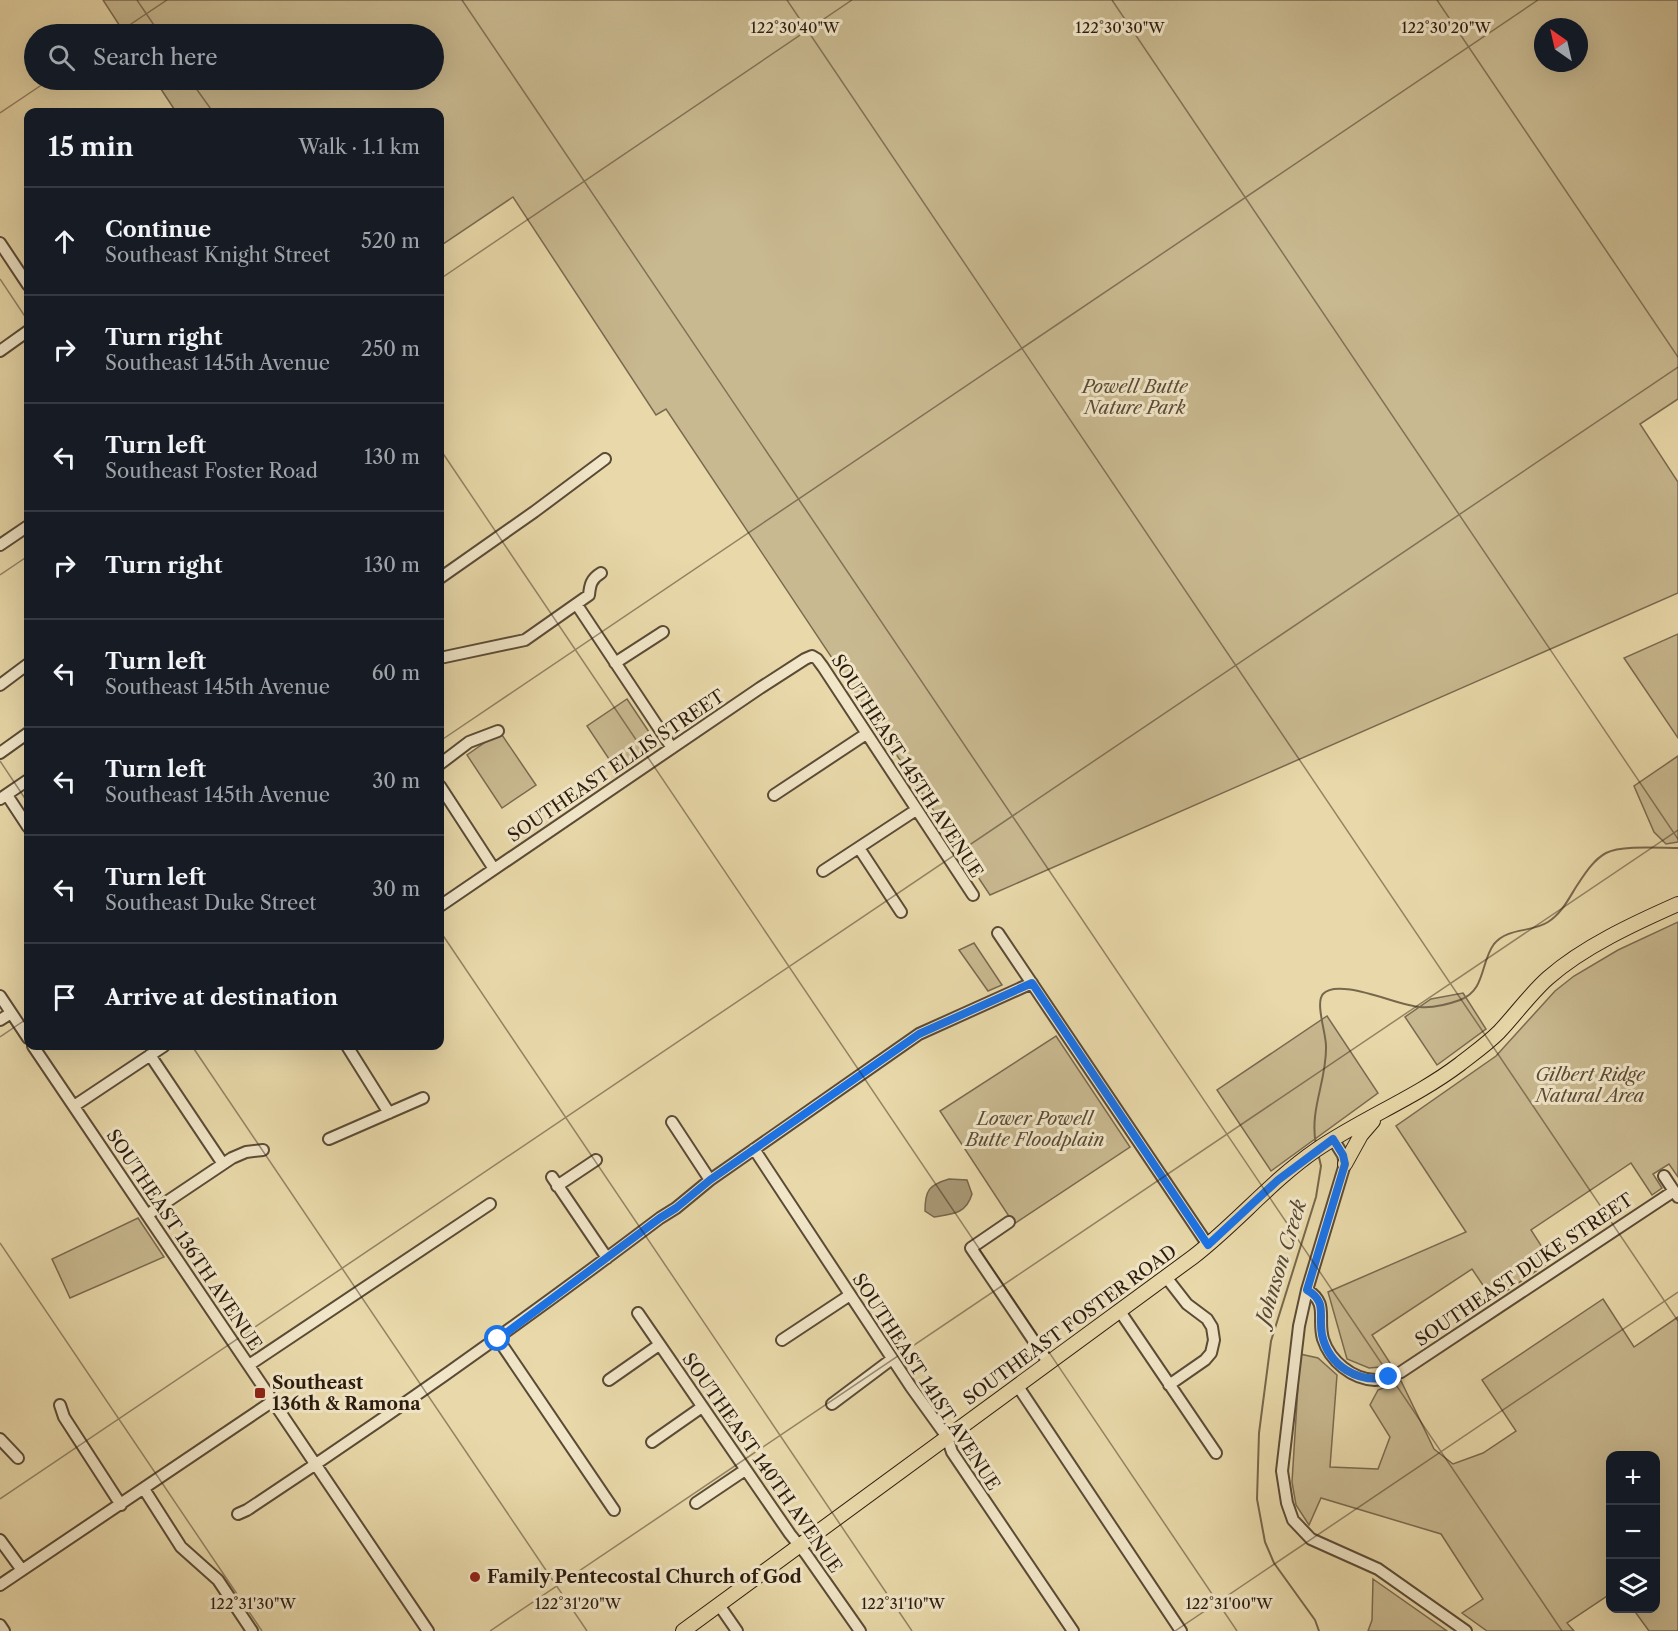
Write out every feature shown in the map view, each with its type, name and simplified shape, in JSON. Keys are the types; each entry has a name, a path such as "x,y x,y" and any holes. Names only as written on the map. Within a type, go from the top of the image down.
{"main road":[{"name":"SOUTHEAST FOSTER ROAD","path":"683,1631 1166,1277 1208,1245 1295,1165 1330,1141 1422,1091 1485,1045 1541,984 1561,968 1612,937 1678,904"},
{"path":"1345,1164 1361,1135 1378,1114"}],"street":[{"path":"0,243 24,279"},
{"path":"0,351 24,334"},
{"path":"444,576 605,459"},
{"path":"0,545 24,529"},
{"path":"444,657 525,640 589,595 590,584 594,577 601,573"},
{"path":"577,605 672,748"},
{"path":"615,663 663,632"},
{"name":"SOUTHEAST 145TH AVENUE","path":"812,656 819,661 973,895"},
{"name":"SOUTHEAST ELLIS STREET","path":"444,903 805,658 812,656"},
{"path":"0,685 24,667"},
{"path":"444,761 469,742 498,731"},
{"path":"774,795 866,734"},
{"path":"0,753 24,736"},
{"path":"24,783 3,797 24,822"},
{"path":"444,792 494,869"},
{"path":"823,871 916,810"},
{"path":"859,848 901,912"},
{"path":"998,933 1208,1245"},
{"path":"238,1514 316,1465 498,1339 676,1208 710,1180 919,1034 1032,983"},
{"path":"0,996 24,1032"},
{"path":"0,1020 11,1013"},
{"name":"SOUTHEAST 136TH AVENUE","path":"36,1050 428,1631"},
{"path":"74,1106 158,1050"},
{"path":"350,1050 389,1113"},
{"path":"150,1055 224,1164"},
{"path":"329,1139 423,1098"},
{"path":"672,1122 710,1180"},
{"path":"1330,1141 1343,1155 1345,1164 1307,1290 1295,1347 1282,1471 1290,1513 1298,1527 1311,1539 1378,1569 1466,1631"},
{"name":"SOUTHEAST 141ST AVENUE","path":"754,1149 892,1359 947,1437 952,1452 1073,1631"},
{"path":"147,1215 241,1154 263,1150"},
{"path":"596,1160 555,1182 607,1258"},
{"path":"1664,1176 1676,1194"},
{"name":"SOUTHEAST DUKE STREET","path":"1307,1290 1316,1295 1321,1305 1321,1332 1327,1350 1340,1365 1357,1376 1375,1380 1401,1372 1676,1194"},
{"path":"249,1365 490,1204"},
{"path":"1009,1222 971,1248 1048,1362"},
{"path":"1166,1277 1187,1304 1207,1320 1212,1327 1214,1340 1211,1353 1205,1360 1169,1385"},
{"path":"782,1340 850,1295"},
{"path":"1119,1311 1216,1453"},
{"name":"SOUTHEAST 140TH AVENUE","path":"638,1313 860,1631"},
{"path":"498,1339 614,1510"},
{"path":"609,1380 659,1345"},
{"path":"832,1404 892,1359"},
{"path":"1017,1385 1181,1631"},
{"path":"0,1585 273,1401"},
{"path":"60,1405 64,1416 121,1505"},
{"path":"652,1442 702,1407"},
{"path":"0,1439 18,1458"},
{"path":"696,1503 746,1470"},
{"path":"144,1490 181,1547 218,1580 252,1631"},
{"path":"0,1540 22,1570"},
{"path":"719,1605 737,1631"},
{"path":"0,1625 4,1631"}],"green space":[{"name":"Powell Butte Nature Park","path":"103,0 1678,0 1678,399 1640,424 1678,482 1678,593 990,895 666,409 656,415 513,197 444,243 444,108 173,108 162,90 444,90 444,24 119,24"},
{"path":"1678,634 1678,738 1624,658"},
{"path":"627,699 655,741 654,746 617,771 587,726"},
{"path":"500,732 536,785 502,808 467,755"},
{"path":"1678,756 1678,842 1666,844 1654,832 1634,786"},
{"name":"Gilbert Ridge Natural Area","path":"1678,922 1678,1177 1669,1164 1653,1174 1662,1188 1652,1195 1631,1163 1531,1230 1551,1261 1493,1300 1472,1269 1372,1335 1392,1366 1369,1368 1347,1359 1328,1292 1466,1232 1396,1126 1496,1056 1555,991 1574,976 1618,950"},
{"path":"974,943 1002,985 988,991 959,950"},
{"path":"1463,993 1486,1029 1437,1065 1405,1017 1431,999"},
{"path":"1327,1016 1378,1093 1271,1171 1217,1090"},
{"name":"Lower Powell Butte Floodplain","path":"1056,1036 1130,1147 1014,1224 940,1111"},
{"path":"138,1218 164,1257 70,1298 52,1259"},
{"path":"1603,1299 1634,1347 1678,1317 1678,1631 1649,1631 1636,1613 1660,1613 1660,1451 1606,1451 1606,1597 1567,1623 1574,1631 1487,1631 1462,1613 1483,1599 1441,1534 1321,1498 1309,1525 1296,1505 1292,1482 1300,1354 1318,1358 1337,1375 1330,1467 1378,1469 1390,1437 1370,1405 1378,1390 1401,1381 1434,1449 1453,1464 1483,1453 1516,1431 1482,1380"},
{"path":"1373,1579 1447,1631 1368,1631 1372,1620"}],"shaded area":[{"path":"949,1179 967,1180 972,1194 966,1206 958,1212 934,1217 925,1211 927,1193 933,1186"}],"waterway":[{"name":"Johnson Creek","path":"1316,1145 1314,1132 1316,1107 1326,1059 1326,1040 1320,1004 1323,994 1331,990 1355,990 1420,1007 1460,1000 1474,990 1494,944 1513,932 1534,928 1553,919 1589,868 1601,856 1621,849 1678,848"},
{"name":"Johnson Creek","path":"1318,1153 1321,1166 1316,1197 1271,1341 1259,1433 1257,1499 1265,1542 1274,1563 1315,1620 1319,1631"}],"place":[{"name":"Southeast 136th & Ramona","path":"260,1393"},
{"name":"Family Pentecostal Church of God","path":"475,1577"}],"route":[{"path":"498,1339 676,1208 710,1180 919,1034 1032,983 1208,1245 1278,1180 1333,1139 1343,1155 1345,1164 1307,1290 1319,1299 1322,1312 1321,1332 1332,1357 1357,1376 1375,1380 1389,1377"}]}
